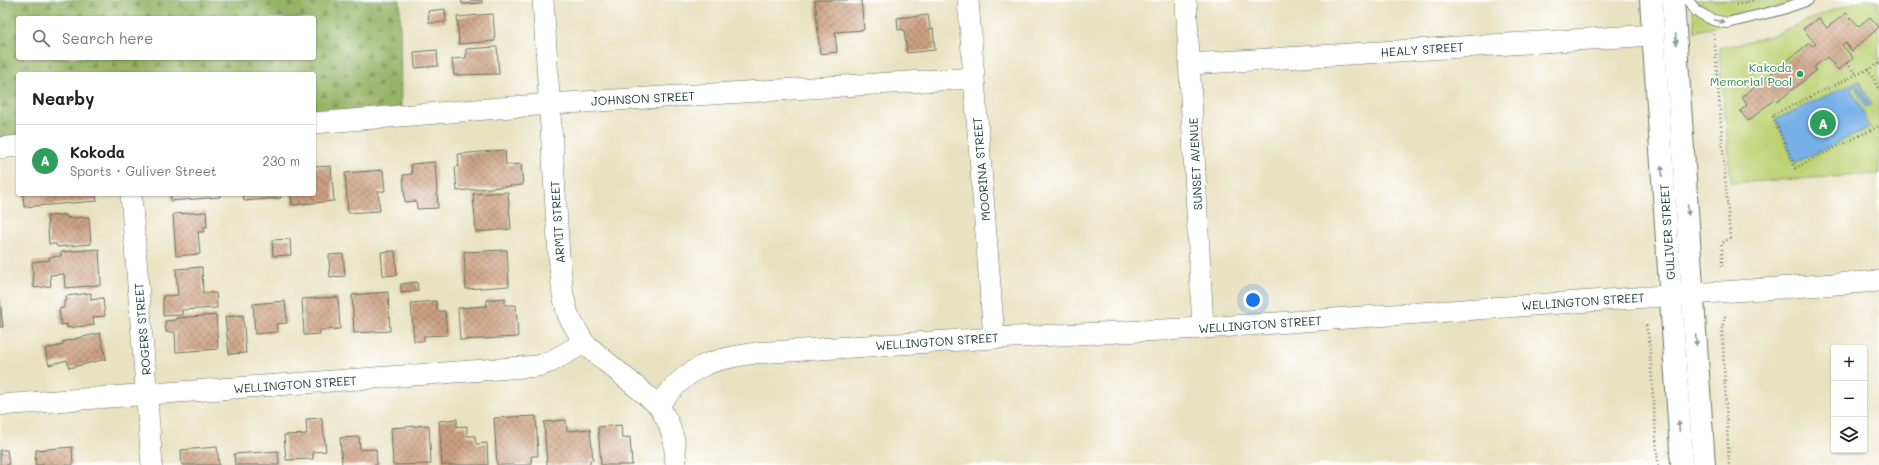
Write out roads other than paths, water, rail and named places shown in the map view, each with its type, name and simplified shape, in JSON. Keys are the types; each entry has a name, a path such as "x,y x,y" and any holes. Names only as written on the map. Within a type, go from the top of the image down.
{"main road":[{"name":"GULIVER STREET","path":"1651,0 1682,465"},
{"name":"GULIVER STREET","path":"1673,0 1704,465"}],"street":[{"name":"ARMIT STREET","path":"543,0 559,256 563,295 568,315 584,343 658,405 668,422 674,440 676,465"},
{"name":"MOORINA STREET","path":"968,0 994,338"},
{"name":"SUNSET AVENUE","path":"1186,0 1203,328"},
{"name":"HEALY STREET","path":"1190,64 1653,35"},
{"name":"JOHNSON STREET","path":"316,124 550,104 973,78"},
{"path":"0,148 16,146"},
{"name":"ROGERS STREET","path":"131,196 152,465"},
{"name":"WELLINGTON STREET","path":"658,405 675,384 698,366 723,358 755,352 1203,328 1879,281"},
{"name":"WELLINGTON STREET","path":"0,405 538,366 550,362 584,343"}],"lane":[{"path":"1688,0 1696,11 1714,20 1727,23 1780,10 1808,0"}],"water":[{"path":"1858,81 1860,81 1872,105 1865,107 1855,85 1851,88 1870,127 1795,163 1776,119 1856,82 1867,104 1868,103"}],"place":[{"name":"Kakoda Memorial Pool","path":"1800,74"},
{"name":"Kokoda","path":"1823,123"}]}
